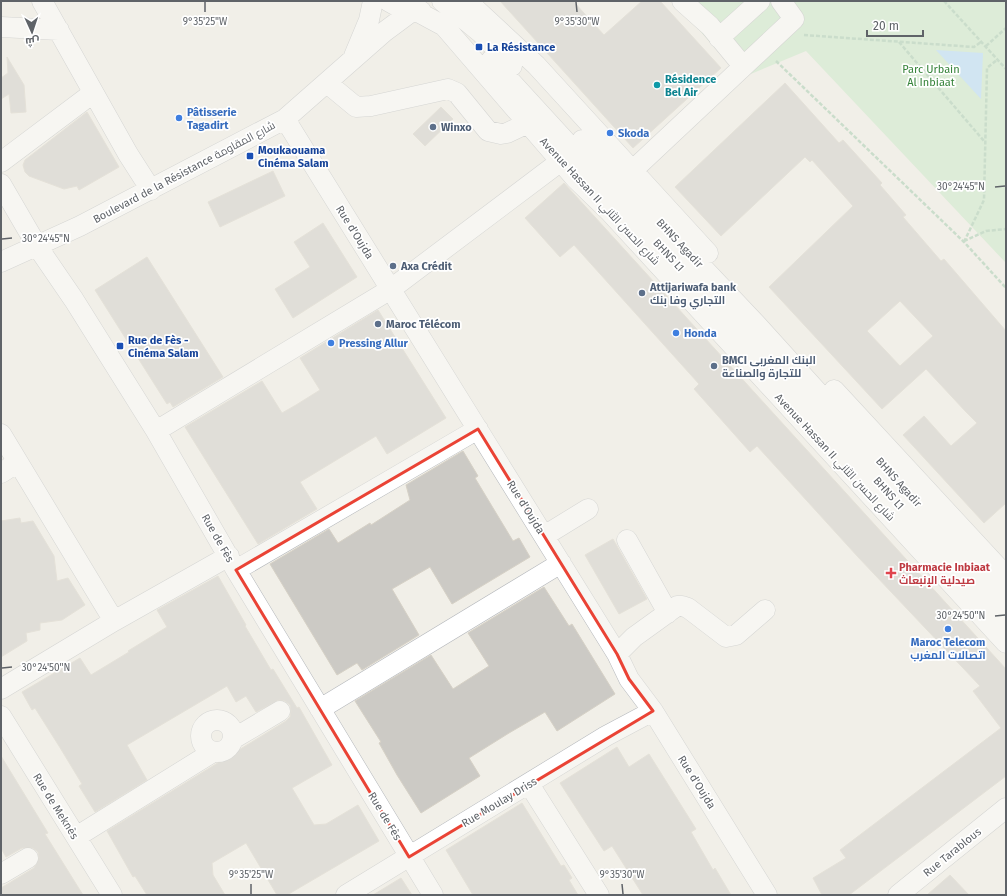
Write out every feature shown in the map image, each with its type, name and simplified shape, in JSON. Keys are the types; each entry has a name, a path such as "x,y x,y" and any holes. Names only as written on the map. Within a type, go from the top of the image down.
{"street":[{"path":"42,1 93,93 151,190"},
{"name":"Boulevard de la Résistance شارع المقاومة","path":"352,60 369,20 373,1"},
{"path":"388,1 404,10 430,5"},
{"path":"467,1 536,65 1006,576"},
{"path":"682,1 710,26 743,66"},
{"path":"632,171 794,19 781,1"},
{"path":"719,38 756,2"},
{"name":"Boulevard de la Résistance شارع المقاومة","path":"1,262 151,190 285,119 352,60 430,5"},
{"name":"Avenue Hassan II شارع الحسن الثاني","path":"430,5 444,26 561,161 590,193 615,217 1006,643"},
{"name":"BHNS Agadir","path":"430,5 482,33 750,318 1006,600"},
{"name":"BHNS L1","path":"430,5 457,26 479,47 1006,622"},
{"path":"1,27 59,30"},
{"path":"327,83 356,107 371,106 448,89 457,93 488,131 501,134 507,133 528,123"},
{"path":"1,162 93,93"},
{"name":"Rue d'Oujda","path":"285,119 617,654 629,679 653,711 767,895"},
{"path":"156,431 391,289 561,161"},
{"name":"Rue de Fès","path":"1,184 37,246 74,300 156,431 320,709 433,895"},
{"path":"1,689 114,621 233,563 478,430"},
{"path":"1,434 114,621"},
{"path":"1,473 18,462"},
{"path":"544,536 588,509"},
{"path":"626,540 668,613"},
{"path":"320,709 561,563"},
{"path":"617,654 634,637 676,606 688,608 722,634 732,637 765,610"},
{"path":"76,837 213,752 225,749 233,739 280,711"},
{"name":"Rue Moulay Driss","path":"346,895 606,736 653,711"},
{"name":"Rue de Meknès","path":"1,716 112,895"},
{"path":"213,752 203,744 200,738 200,732 208,722 220,720 226,722 233,733 233,739"},
{"path":"529,784 598,895"},
{"name":"Rue Tarablous","path":"898,895 1006,808"},
{"path":"1,874 28,858"}],"path":[{"path":"944,1 1006,69"},
{"path":"986,46 1006,28"},
{"path":"781,32 818,38 974,47 981,42"},
{"path":"899,42 984,141"},
{"path":"763,48 964,242 1006,288"},
{"path":"964,242 984,200 984,141 987,68 998,60"},
{"path":"964,242 986,231 1006,229"}],"highlighted area":[{"path":"478,429 617,654 629,679 653,711 409,857 236,570"}],"green space":[{"name":"Parc Urbain Al Inbiaat","path":"674,1 1006,1 1006,263 806,51 741,78"}],"water":[{"path":"936,50 983,53 981,99"}],"building":[{"path":"500,1 573,1 604,35 642,1 660,1 721,68 633,148"},
{"path":"7,57 24,85 26,112 11,113 9,94 1,99 1,78 8,73"},
{"path":"785,83 839,143 843,140 882,183 880,185 906,215 903,217 941,261 944,259 1006,331 1006,503 984,523 903,435 924,416 951,446 977,423 926,369 882,409 769,287 853,206 812,160 810,162 805,157 721,236 675,187","holes":["900,301 933,336 900,366 867,331"]},
{"path":"441,107 453,119 425,146 413,134"},
{"path":"87,112 119,167 79,190 77,186 64,189 29,176 25,172 23,165 25,160"},
{"path":"273,171 285,196 220,227 208,202"},
{"path":"564,183 1006,669 1006,776 849,895 822,895 813,878 846,858 840,850 1001,728 973,691 980,686 858,557 757,446 750,452 694,389 699,384 574,245 560,257 525,218"},
{"path":"323,223 357,277 293,318 275,289 310,267 294,242"},
{"path":"147,257 223,377 173,407 170,402 167,404 95,290"},
{"path":"378,310 446,418 387,454 376,436 300,482 317,509 258,544 185,427 262,381 282,413 296,405 320,390 300,358"},
{"path":"463,451 478,476 475,478 513,541 519,538 530,557 452,604 430,567 392,589 419,635 362,670 357,663 337,675 270,564 329,529 338,543 370,523 371,525 410,500 406,485"},
{"path":"20,518 21,523 33,521 54,556 57,581 68,578 85,605 62,620 40,623 40,630 26,633 27,641 1,657 1,521"},
{"path":"613,539 647,599 619,614 585,555"},
{"path":"218,576 271,670 273,669 297,708 299,707 332,765 292,788 314,825 326,824 358,805 379,841 287,895 277,895 246,843 212,863 213,875 225,895 147,895 135,876 133,877 107,831 286,721 290,717 290,705 285,701 279,700 256,712 246,696 236,702 227,686 127,745 147,780 95,812 79,786 82,784 59,746 35,708 32,710 22,692 80,658 91,675 167,627 157,610"},
{"path":"544,587 569,626 572,624 615,694 557,731 545,712 509,733 469,758 480,776 421,813 397,775 379,743 381,742 355,701 431,655 453,689 489,666 468,633"},
{"path":"617,747 629,767 649,754 696,829 691,832 713,870 715,868 731,895 643,895 612,846 604,851 560,783"},
{"path":"1,756 48,833 45,834 83,895 1,895 1,888 34,868 39,858 38,852 33,848 22,848 6,857 1,848"},
{"path":"522,803 561,866 564,865 572,878 569,880 578,895 473,895 446,850"},
{"path":"950,875 969,895 927,895"},
{"path":"401,878 412,895 373,895"}],"place":[{"name":"La Résistance","path":"479,47"},
{"name":"Résidence Bel Air","path":"657,85"},
{"name":"Pâtisserie Tagadirt","path":"179,118"},
{"name":"Winxo","path":"433,127"},
{"name":"Skoda","path":"610,133"},
{"name":"Moukaouama Cinéma Salam","path":"250,156"},
{"name":"Axa Crédit","path":"393,266"},
{"name":"Attijariwafa bank التجاري وفا بنك","path":"642,293"},
{"name":"Maroc Télécom","path":"378,324"},
{"name":"Honda","path":"676,333"},
{"name":"Pressing Allur","path":"331,343"},
{"name":"Rue de Fès - Cinéma Salam","path":"120,346"},
{"name":"BMCI البنك المغربي للتجارة والصناعة","path":"714,366"},
{"name":"Pharmacie Inbiaat صيدلية الإنبعاث","path":"891,573"},
{"name":"Maroc Telecom اتصالات المغرب","path":"948,629"}]}
